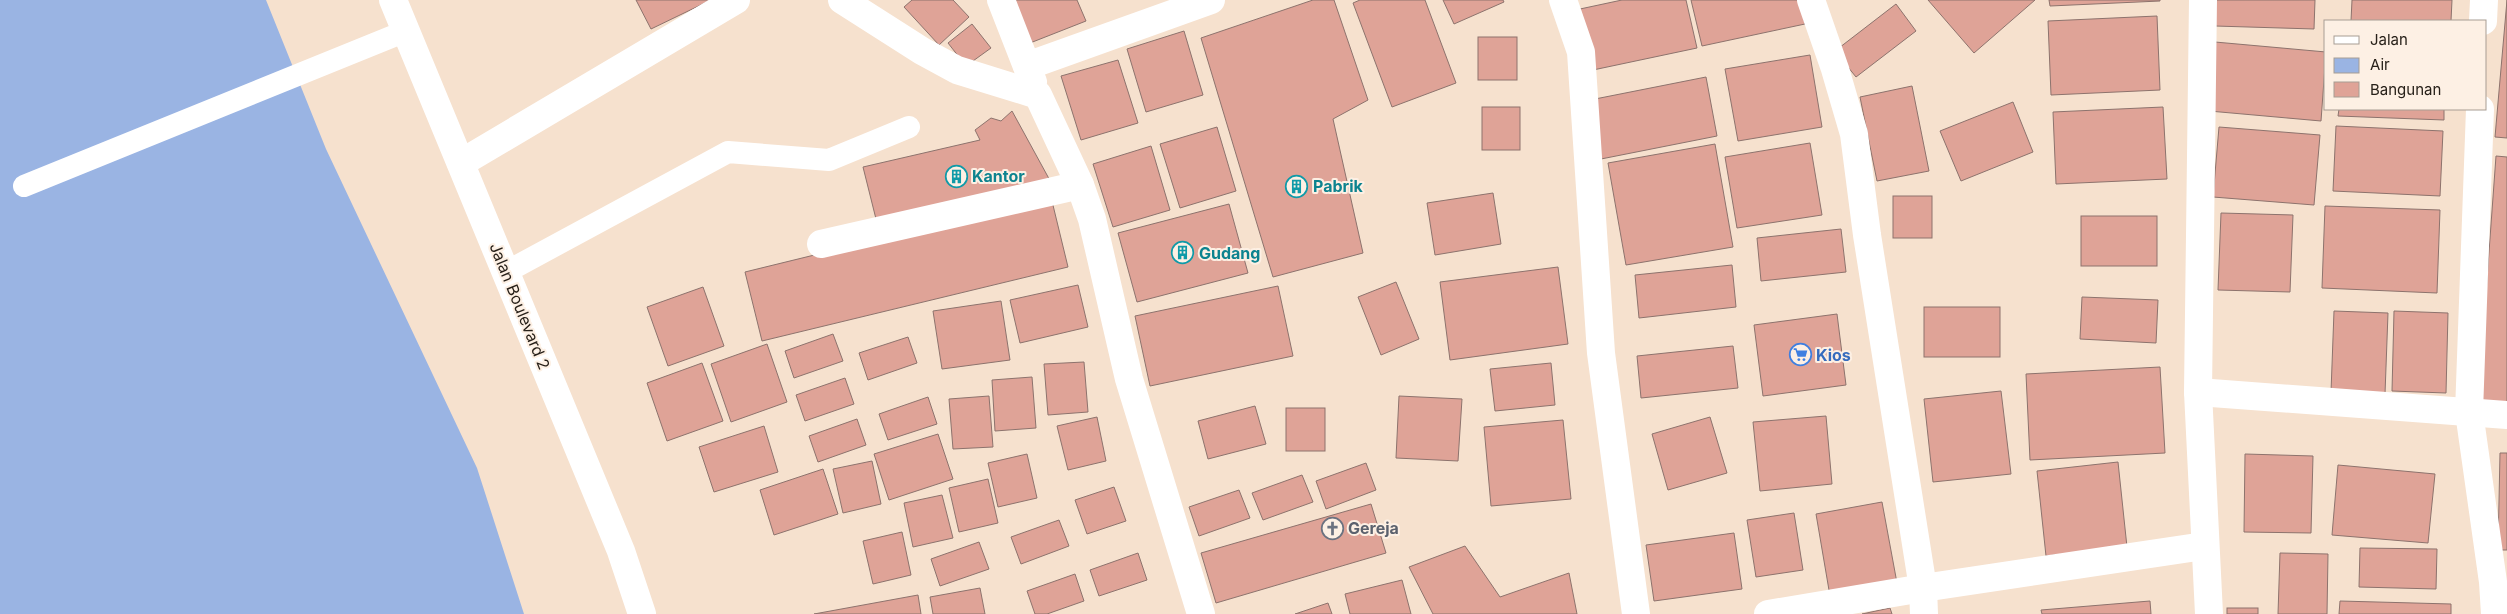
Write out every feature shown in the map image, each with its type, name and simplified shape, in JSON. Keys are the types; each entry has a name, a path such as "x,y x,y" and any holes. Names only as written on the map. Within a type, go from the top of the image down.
{"street":[{"name":"Jalan Boulevard 2","path":"392,0 621,551 642,614"},
{"path":"461,163 736,0"},
{"path":"842,0 922,51 957,70 1038,95"},
{"path":"1001,0 1038,95 1080,185 1092,219 1129,379 1201,614"},
{"path":"1026,66 1211,0"},
{"path":"1563,0 1582,52 1601,353 1636,614"},
{"path":"1810,0 1836,69 1854,134 1867,235 1924,601"},
{"path":"2203,0 2198,392 2204,546 2209,614"},
{"path":"2483,20 2484,0"},
{"path":"2480,110 2469,412 2493,582 2494,614"},
{"path":"821,244 1080,185"},
{"path":"2198,392 2507,415"},
{"path":"1768,614 1924,601 2204,546"}],"lane":[{"path":"24,186 406,31"},
{"path":"506,272 728,152 829,160 909,127"}],"water":[{"path":"0,0 266,0 326,149 477,468 524,614 0,614"}],"building":[{"path":"636,0 711,0 651,29"},
{"path":"912,0 953,0 969,17 939,45 904,7"},
{"path":"1013,0 1077,0 1086,21 1030,43"},
{"name":"Pabrik","path":"1313,0 1334,0 1368,100 1333,119 1363,253 1273,277 1201,38"},
{"path":"1360,0 1425,0 1456,83 1392,107 1353,3"},
{"path":"1443,0 1503,0 1504,2 1454,24"},
{"path":"1622,0 1686,0 1697,48 1593,70 1580,9"},
{"path":"1691,0 1800,0 1805,24 1702,46"},
{"path":"1928,0 2035,0 1974,53"},
{"path":"2049,0 2160,0 2160,1 2050,6"},
{"path":"2216,0 2315,0 2314,29 2215,26"},
{"path":"2352,0 2452,0 2451,20 2351,20"},
{"path":"2507,0 2507,138 2495,137"},
{"path":"1896,4 1916,31 1856,77 1835,51"},
{"path":"2157,16 2160,90 2051,95 2048,21"},
{"path":"972,24 991,48 966,66 948,43"},
{"path":"1184,31 1203,95 1146,112 1127,49"},
{"path":"1478,37 1517,37 1517,80 1478,80"},
{"path":"2215,42 2324,52 2321,121 2209,111"},
{"path":"1810,55 1822,127 1738,141 1725,69"},
{"path":"1118,60 1138,123 1081,140 1061,76"},
{"path":"1706,77 1717,136 1601,159 1590,100"},
{"path":"1912,86 1929,171 1877,181 1860,97"},
{"path":"2013,102 2033,152 1961,181 1940,131"},
{"path":"1482,107 1520,107 1520,150 1482,150"},
{"path":"2163,107 2167,179 2056,184 2053,112"},
{"path":"2339,110 2444,110 2444,120 2338,116"},
{"name":"Kantor","path":"1012,111 1053,186 878,227 863,167 980,140 975,130 991,118 1001,121"},
{"path":"2336,126 2443,131 2440,196 2333,191"},
{"path":"1217,127 1236,191 1180,208 1160,144"},
{"path":"2219,127 2320,135 2314,205 2213,197"},
{"path":"1810,143 1822,215 1737,228 1725,157"},
{"path":"1715,144 1733,247 1626,265 1608,163"},
{"path":"1151,146 1170,210 1113,227 1093,164"},
{"path":"2496,156 2507,157 2507,405 2478,403"},
{"path":"1493,193 1501,244 1435,255 1427,203"},
{"path":"1893,196 1932,196 1932,238 1893,238"},
{"path":"1051,197 1068,267 762,341 745,272"},
{"name":"Gudang","path":"1229,204 1248,273 1137,302 1118,233"},
{"path":"2325,206 2440,210 2437,293 2322,288"},
{"path":"2221,213 2293,215 2290,292 2218,290"},
{"path":"2081,216 2157,216 2157,266 2081,266"},
{"path":"1841,229 1846,272 1761,281 1757,238"},
{"path":"1732,265 1736,307 1639,318 1635,275"},
{"path":"1558,267 1568,344 1450,360 1440,282"},
{"path":"1396,282 1419,339 1381,355 1358,297"},
{"path":"1078,285 1088,327 1020,343 1010,300"},
{"path":"1278,286 1293,356 1150,386 1135,316"},
{"path":"703,287 724,346 668,366 647,307"},
{"path":"2082,297 2158,300 2156,343 2080,339"},
{"path":"1001,301 1010,360 942,369 933,311"},
{"path":"1924,307 2000,307 2000,357 1924,357"},
{"path":"2334,311 2388,313 2385,394 2331,392"},
{"path":"2394,311 2448,313 2446,393 2392,391"},
{"name":"Kios","path":"1837,314 1846,385 1763,396 1754,325"},
{"path":"833,334 843,361 794,378 785,351"},
{"path":"908,337 917,363 868,380 859,353"},
{"path":"767,344 787,402 731,422 711,364"},
{"path":"1733,346 1738,388 1641,398 1637,356"},
{"path":"1084,362 1088,412 1048,415 1044,364"},
{"path":"702,363 723,421 667,441 647,383"},
{"path":"1551,363 1555,405 1495,411 1490,369"},
{"path":"2160,367 2165,453 2030,460 2026,374"},
{"path":"1032,377 1036,428 995,431 992,380"},
{"path":"845,378 854,404 805,421 796,395"},
{"path":"2001,391 2011,474 1933,482 1924,399"},
{"path":"989,396 993,447 953,449 949,399"},
{"path":"1399,396 1462,399 1458,461 1396,458"},
{"path":"928,397 937,424 888,440 879,414"},
{"path":"1255,406 1266,444 1208,459 1198,421"},
{"path":"1286,408 1325,408 1325,451 1286,451"},
{"path":"1826,416 1832,484 1760,491 1753,422"},
{"path":"1097,417 1106,461 1068,470 1057,426"},
{"path":"1710,417 1727,473 1668,490 1652,434"},
{"path":"857,419 866,445 818,462 809,436"},
{"path":"1563,420 1571,499 1491,506 1484,427"},
{"path":"764,426 778,472 714,492 699,447"},
{"path":"938,434 953,479 889,500 874,454"},
{"path":"2500,453 2507,453 2507,550 2498,550"},
{"path":"1027,454 1037,498 998,507 988,463"},
{"path":"2245,454 2313,456 2311,533 2244,532"},
{"path":"872,461 881,504 843,513 833,469"},
{"path":"2118,462 2127,547 2046,556 2037,471"},
{"path":"1366,463 1376,490 1326,509 1316,481"},
{"path":"2338,465 2435,474 2428,543 2332,535"},
{"path":"823,469 838,514 774,535 760,490"},
{"path":"1302,475 1313,502 1263,520 1252,493"},
{"path":"988,479 998,523 959,532 949,488"},
{"path":"1114,487 1126,521 1087,534 1075,500"},
{"path":"1239,490 1250,518 1199,536 1189,507"},
{"path":"942,495 953,538 913,547 904,503"},
{"path":"1882,502 1897,583 1830,596 1816,514"},
{"name":"Gereja","path":"1371,504 1386,553 1216,603 1201,553"},
{"path":"1794,513 1803,570 1756,577 1747,520"},
{"path":"1059,520 1069,546 1021,564 1011,537"},
{"path":"902,532 911,575 873,584 863,541"},
{"path":"1734,533 1742,589 1654,601 1646,545"},
{"path":"979,542 989,569 940,586 931,559"},
{"path":"1465,546 1500,597 1569,573 1577,614 1433,614 1409,567"},
{"path":"2360,548 2437,549 2436,589 2359,587"},
{"path":"1138,553 1147,580 1099,596 1090,570"},
{"path":"2280,553 2328,554 2327,614 2278,614"},
{"path":"1075,574 1084,601 1047,614 1035,614 1027,591"},
{"path":"1402,580 1411,614 1350,614 1345,594"},
{"path":"980,588 985,614 933,614 930,597"},
{"path":"918,595 921,614 814,614"},
{"path":"2150,601 2151,614 2042,614 2041,610"},
{"path":"2340,601 2451,604 2451,614 2339,614"},
{"path":"1328,603 1332,614 1295,614"},
{"path":"1890,608 1892,614 1862,614"},
{"path":"2227,608 2258,608 2258,614 2227,614"}],"place":[{"name":"Kantor","path":"956,176"},
{"name":"Pabrik","path":"1297,186"},
{"name":"Gudang","path":"1183,253"},
{"name":"Kios","path":"1800,355"},
{"name":"Gereja","path":"1332,528"}]}
